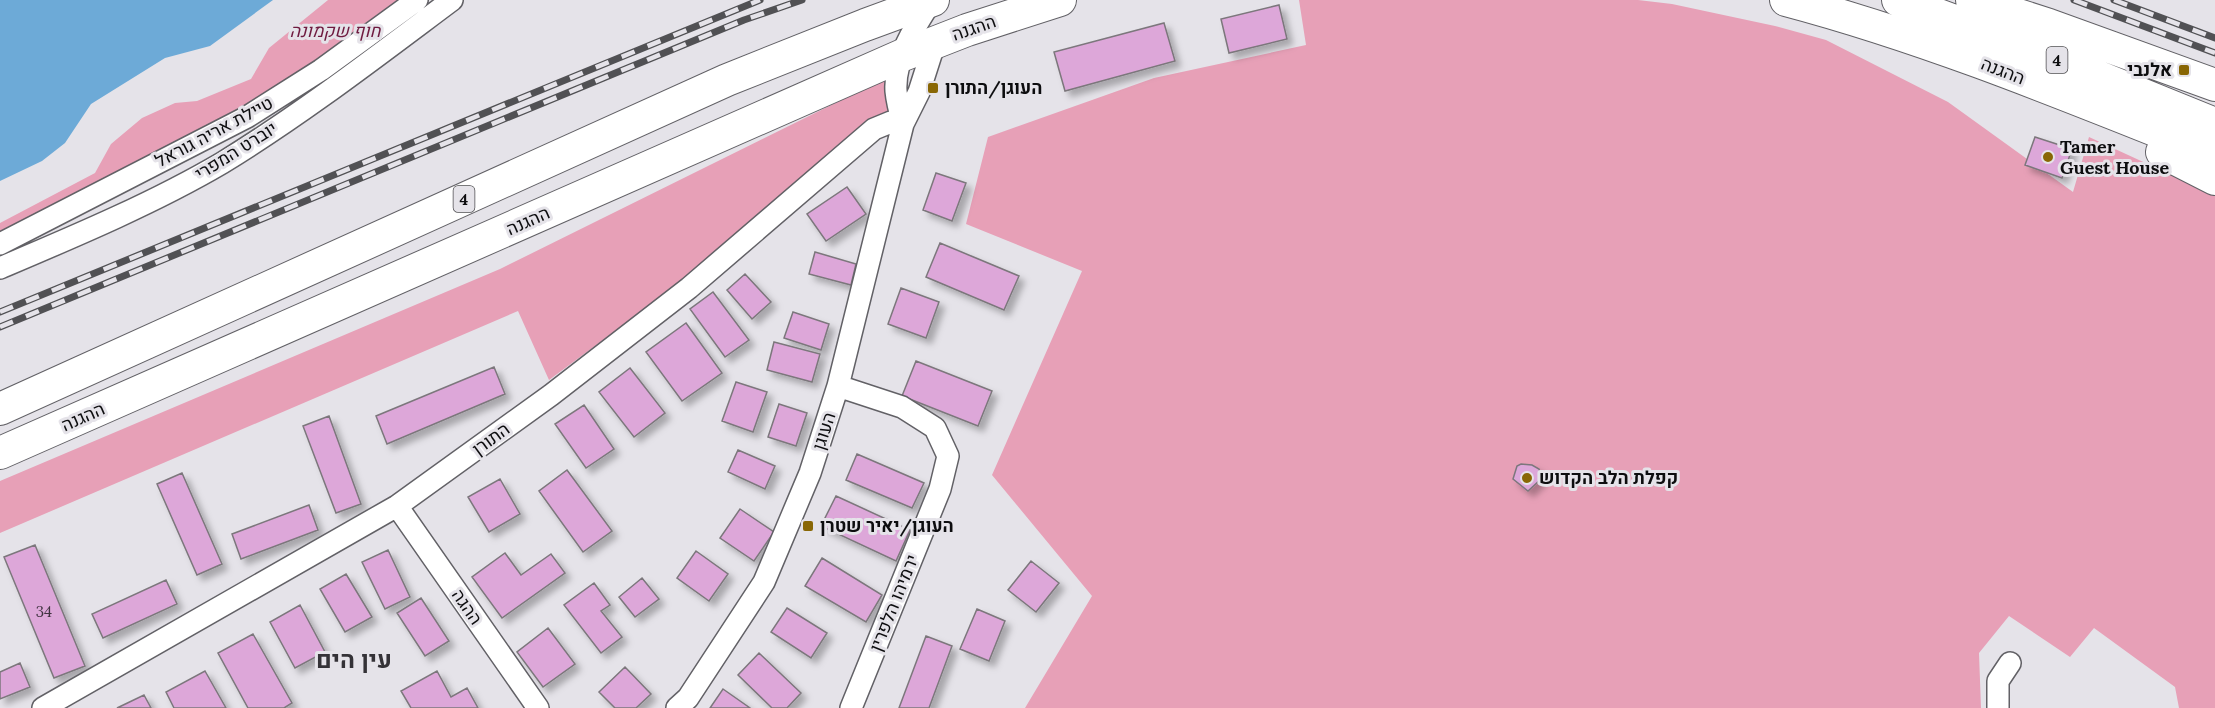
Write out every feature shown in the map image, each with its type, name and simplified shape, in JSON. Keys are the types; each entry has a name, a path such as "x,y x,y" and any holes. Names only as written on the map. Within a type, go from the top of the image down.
{"highway":[{"name":"4","path":"0,409 727,80 932,0"},
{"name":"ההגנה","path":"0,453 903,55 1018,12 1060,0"},
{"name":"ההגנה","path":"1786,0 1839,14 1984,63 2215,154"},
{"name":"ההגנה","path":"1898,0 2030,49 2215,123"},
{"path":"1972,0 2214,84"},
{"path":"1984,63 2215,179"}],"street":[{"name":"טיילת אריה גוראל","path":"0,244 247,117 321,70 417,0"},
{"name":"יוברט המפרי","path":"0,268 165,193 221,163 314,101 452,0"},
{"name":"העוגן","path":"903,124 896,89 903,55 915,28 932,0"},
{"name":"העוגן","path":"677,708 688,698 764,582 810,473 838,386 903,124 919,92 935,42"},
{"name":"התורן","path":"43,708 397,506 551,395 689,288 874,129 891,122 903,124"},
{"name":"ירמיהו הלפרין","path":"838,386 902,407 910,412 935,428 948,456 940,489 851,708"},
{"name":"ההגה","path":"397,506 538,708"},
{"path":"1998,708 1998,681 2010,663"}],"green space":[{"name":"חוף שקמונה","path":"328,0 425,0 398,18 0,249 0,223 95,173 111,144 142,118 175,103 197,101 251,79 269,48"},
{"path":"1299,0 1638,0 1672,4 1775,26 1826,40 1948,102 2073,192 2089,137 2215,195 2215,708 2179,708 2175,687 2094,628 2070,657 2009,616 1979,653 1981,708 1025,708 1092,596 992,475 1082,271 966,224 988,137 1154,78 1306,45"},
{"path":"890,76 897,119 549,380 518,311 0,533 0,481 500,269"}],"water":[{"path":"0,0 273,0 210,46 165,58 91,104 65,143 42,161 0,181"}],"building":[{"path":"1279,5 1287,39 1229,53 1221,19"},
{"path":"1164,23 1175,61 1065,91 1054,52"},
{"path":"2035,137 2072,149 2062,178 2025,165"},
{"path":"936,173 966,183 952,221 923,210"},
{"path":"847,187 866,214 826,241 807,214"},
{"path":"940,243 1019,276 1004,310 926,277"},
{"path":"815,252 856,264 851,285 809,274"},
{"path":"745,274 771,302 752,319 727,290"},
{"path":"901,288 939,302 926,338 888,324"},
{"path":"713,292 749,340 725,357 690,309"},
{"path":"793,312 829,324 821,350 784,338"},
{"path":"686,323 722,373 682,401 646,352"},
{"path":"774,342 820,354 812,382 767,370"},
{"path":"916,361 992,391 978,426 902,396"},
{"path":"494,367 505,394 387,444 376,416"},
{"path":"630,368 665,413 634,437 599,392"},
{"path":"736,382 767,392 753,432 722,421"},
{"path":"779,404 807,413 796,446 768,437"},
{"path":"584,405 614,449 586,468 555,424"},
{"path":"329,416 361,504 336,513 303,426"},
{"path":"738,450 775,466 765,489 728,472"},
{"path":"857,454 924,483 912,508 846,480"},
{"name":"קפלת הלב הקדוש","path":"1532,465 1539,469 1541,475 1541,479 1528,491 1513,479 1517,466"},
{"path":"567,470 612,531 583,552 539,491"},
{"path":"182,473 222,564 197,575 157,484"},
{"path":"500,479 520,514 489,532 468,497"},
{"path":"836,496 910,530 896,561 821,526"},
{"path":"309,505 318,530 241,559 232,534"},
{"path":"740,509 774,532 754,561 720,538"},
{"path":"35,545 85,666 54,678 4,557"},
{"path":"388,550 410,597 385,609 362,562"},
{"path":"696,551 728,574 709,601 677,578"},
{"path":"505,553 521,575 551,554 565,573 502,618 472,577"},
{"path":"822,558 882,595 866,622 805,586"},
{"path":"1031,561 1059,583 1036,612 1008,590"},
{"path":"346,574 372,617 345,632 320,589"},
{"path":"642,578 659,599 635,617 619,597"},
{"path":"166,580 177,604 103,638 92,614"},
{"path":"594,583 610,605 601,611 622,637 601,653 564,605"},
{"path":"421,598 449,641 425,656 397,613"},
{"path":"300,605 325,652 295,668 270,622"},
{"path":"787,608 827,633 811,658 771,632"},
{"path":"977,609 1005,621 989,661 960,649"},
{"path":"548,628 575,664 543,687 517,652"},
{"path":"253,634 292,703 284,708 248,708 218,653"},
{"path":"926,636 952,646 929,708 899,708"},
{"path":"759,653 801,693 787,708 772,708 738,675"},
{"path":"20,663 30,687 0,699 0,672"},
{"path":"625,667 651,694 636,708 615,708 599,692"},
{"path":"205,671 226,708 174,708 166,692"},
{"path":"437,671 451,697 467,688 478,708 411,708 401,691"},
{"path":"723,689 750,708 710,708"},
{"path":"144,695 151,708 117,708"}],"railway":[{"path":"0,312 760,0"},
{"path":"0,327 744,20 802,0"},
{"path":"2074,0 2215,53"},
{"path":"2114,0 2215,38"}],"place":[{"name":"אלנבי","path":"2184,70"},
{"name":"העוגן/התורן","path":"933,88"},
{"name":"Tamer Guest House","path":"2048,157"},
{"name":"קפלת הלב הקדוש","path":"1527,478"},
{"name":"העוגן/יאיר שטרן","path":"808,526"}],"district":[{"name":"עין הים","path":"354,660"}]}
